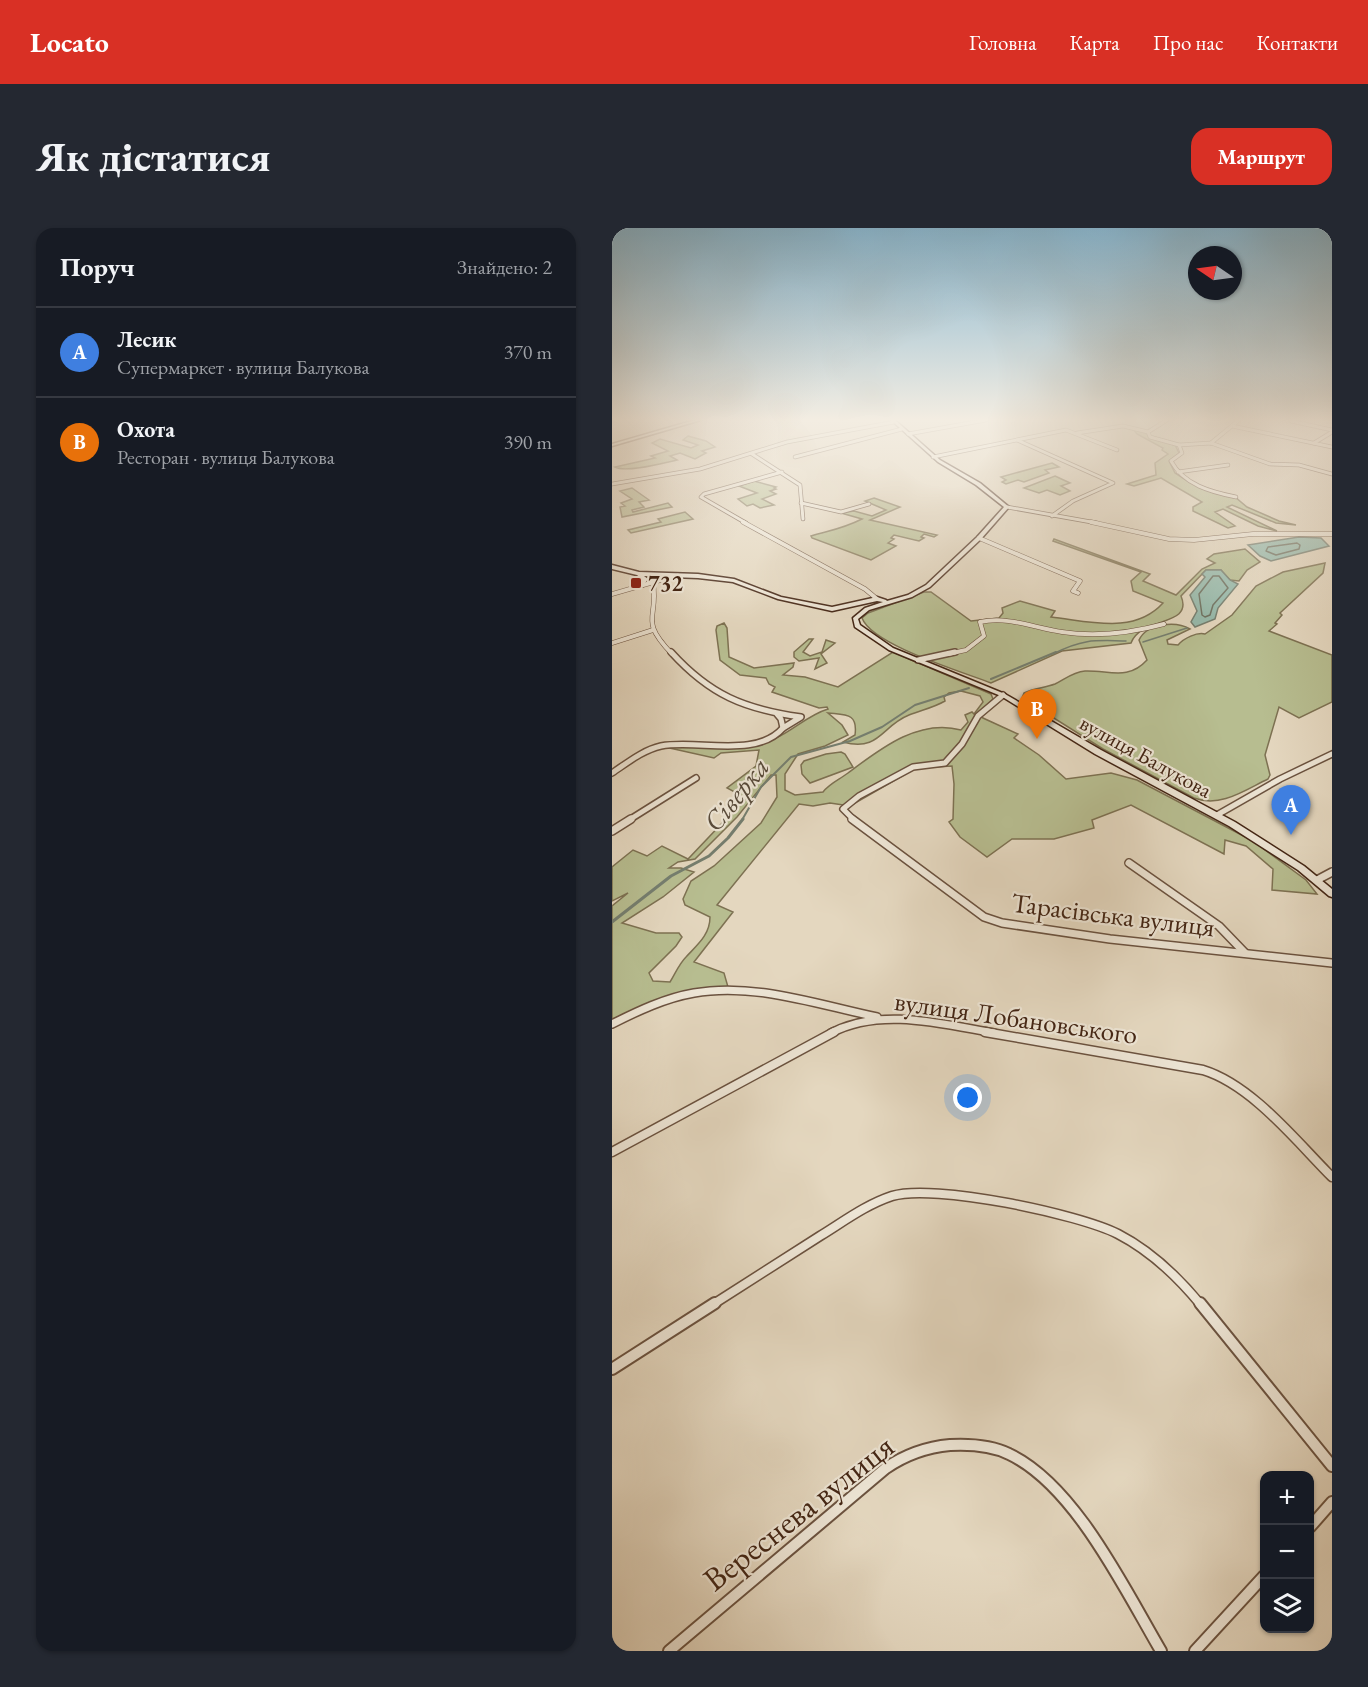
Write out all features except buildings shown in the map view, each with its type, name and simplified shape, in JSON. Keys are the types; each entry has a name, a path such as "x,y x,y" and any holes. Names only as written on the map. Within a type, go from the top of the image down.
{"main road":[{"path":"981,486 1007,507"},
{"name":"вулиця Балукова","path":"1007,507 979,538 928,586 910,596 886,602 859,614 855,619 857,626 891,649 1003,695 1098,752 1216,815 1275,850 1317,880 1332,894"},
{"path":"612,567 639,574 734,580 780,598 832,609 877,600 886,602"},
{"path":"639,574 645,579 641,585"}],"street":[{"path":"731,486 704,494 701,497 808,560 865,589 877,600"},
{"path":"801,486 803,519"},
{"path":"1052,516 1073,501 1105,486"},
{"path":"1200,486 1236,497"},
{"path":"801,503 842,512 869,504"},
{"path":"1007,507 1093,522 1169,539 1194,540 1253,534 1332,532"},
{"path":"979,538 1080,581 1073,591 1078,593"},
{"path":"612,594 671,577"},
{"path":"612,773 651,750 665,746 731,745 774,737 783,728 801,717 776,713 712,690 690,672 653,630 650,614 655,590 653,582"},
{"path":"918,660 966,650 984,636 980,622 990,619 1024,622 1075,634 1144,630 1164,624"},
{"path":"612,644 653,630"},
{"name":"Тарасівська вулиця","path":"1003,695 978,716 962,744 945,763 913,767 859,796 843,809 854,821 984,917 1002,923 1089,936 1332,963"},
{"path":"776,713 781,719 783,728"},
{"path":"1216,815 1271,784 1332,754"},
{"path":"612,831 696,778"},
{"path":"1129,863 1219,926 1245,953"},
{"path":"1317,880 1332,872"},
{"path":"612,1024 662,1002 696,992 727,990 760,994 882,1018"},
{"name":"вулиця Лобановського","path":"612,1152 839,1029 859,1022 882,1018 1019,1037 1183,1065 1219,1075 1251,1097 1332,1177"},
{"path":"612,1369 863,1209 883,1199 902,1194 937,1193 1094,1224 1115,1231 1141,1247 1170,1270 1192,1293 1332,1466"},
{"name":"Вереснева вулиця","path":"669,1651 777,1556 899,1459 952,1444 970,1444 1001,1451 1021,1460 1056,1492 1078,1517 1096,1544 1161,1651"},
{"path":"1312,1525 1332,1502"},
{"path":"1195,1651 1260,1579"}],"shaded area":[{"path":"740,486 776,487 770,491 776,494 762,499 774,505 760,508 753,504 747,506 738,499 757,493"},
{"path":"1062,486 1070,491 1060,495 1047,490 1039,493 1024,488"},
{"path":"1175,486 1199,486 1214,493 1235,497 1247,507 1279,521 1296,525 1276,523 1232,505 1227,507 1277,531 1258,526 1223,509 1215,512 1235,526 1228,528 1193,511 1193,507 1202,502"},
{"path":"632,488 649,500 639,502 644,507 632,510 633,512 668,503 672,507 622,517 620,507 625,506 621,503 632,499 620,491"},
{"path":"874,498 900,507 870,520 937,535 934,537 924,534 921,537 924,538 919,541 894,535 891,538 894,539 888,543 896,546 871,560 812,538 811,536 862,519 841,513 854,511 872,516 886,510 865,501"},
{"path":"685,512 693,519 631,533 628,530 661,522 658,519"},
{"path":"1054,539 1150,574 1143,581 1176,595 1202,569 1215,563 1207,559 1214,554 1245,549 1260,562 1247,570 1239,581 1230,580 1221,570 1206,570 1181,596 1183,606 1180,613 1145,629 1137,634 1131,643 1062,651 991,683 900,648 869,628 862,618 868,613 924,592 931,592 971,621 999,618 1003,613 1002,608 1020,601 1055,611 1051,617 1095,623 1125,623 1151,613 1163,603 1133,591 1131,581 1141,572 1053,541"},
{"path":"1325,563 1323,573 1280,613 1282,615 1275,623 1277,624 1269,631 1332,655 1332,702 1299,718 1279,707 1265,755 1270,775 1268,779 1242,792 1214,801 1194,798 1103,749 1022,698 1024,693 1055,684 1073,674 1085,671 1118,673 1133,670 1147,660 1139,640 1148,630 1170,624 1190,629 1167,640 1168,644 1178,645 1191,636 1205,634 1232,615 1256,586 1283,572"},
{"path":"724,623 727,628 729,657 754,668 794,663 793,667 783,675 805,677 838,687 893,652 991,694 993,699 979,714 1018,734 1014,738 1039,755 1066,779 1111,773 1137,780 1253,841 1306,880 1317,894 1272,890 1273,869 1246,846 1225,840 1224,854 1131,805 1092,820 1094,828 1054,839 1012,839 987,857 960,837 949,822 953,819 952,766 916,768 850,806 830,803 813,806 799,804 717,905 733,912 694,962 724,973 728,987 695,989 612,1019 612,906 628,893 612,901 612,867 633,850 647,856 662,846 688,859 746,798 727,788 756,766 759,750 721,753 714,758 665,747 722,747 765,742 783,735 814,715 828,709 772,692 775,687 769,684 766,678 740,675 720,660 717,626","holes":["961,691 980,696 983,702 974,714 972,712 965,715 968,722 961,730 945,727 930,728 901,738 873,754 823,792 795,795 785,790 785,774 798,754 825,746 848,735 842,725 828,713 849,716 853,719 855,735 843,742 865,744 873,741 892,725 909,715 945,701 944,697 949,693","771,775 776,775 777,797 761,823 714,866 691,881 683,899 685,905 710,917 708,929 681,963 670,982 653,981 649,973 682,937 679,933 656,933 622,923 663,897 694,872 681,868 669,868 678,862 695,859 737,817"]},
{"path":"809,639 813,639 803,652 810,656 822,652 826,640 835,643 821,654 827,663 815,669 819,658 799,661 794,657 794,652"},
{"path":"841,752 845,754 853,767 810,783 802,774 801,765 804,761"}],"water":[{"path":"1299,537 1321,538 1329,546 1271,561 1260,556 1248,545"},
{"path":"1206,570 1221,570 1230,580 1238,584 1218,608 1215,619 1195,627 1191,622 1197,611 1190,595 1205,577 1202,574"}],"waterway":[{"name":"Сіверка","path":"1143,642 1187,628"},
{"name":"Сіверка","path":"1053,654 1088,642 1126,641"},
{"name":"Сіверка","path":"991,679 1056,652"},
{"name":"Сіверка","path":"742,820 761,787 791,757 850,741 882,727 915,705 969,688"},
{"name":"Сіверка","path":"612,922 671,876 709,856 728,838 743,819"}],"place":[{"name":"732","path":"636,583"},
{"name":"Охота","path":"1037,739"},
{"name":"Лесик","path":"1291,835"}]}
